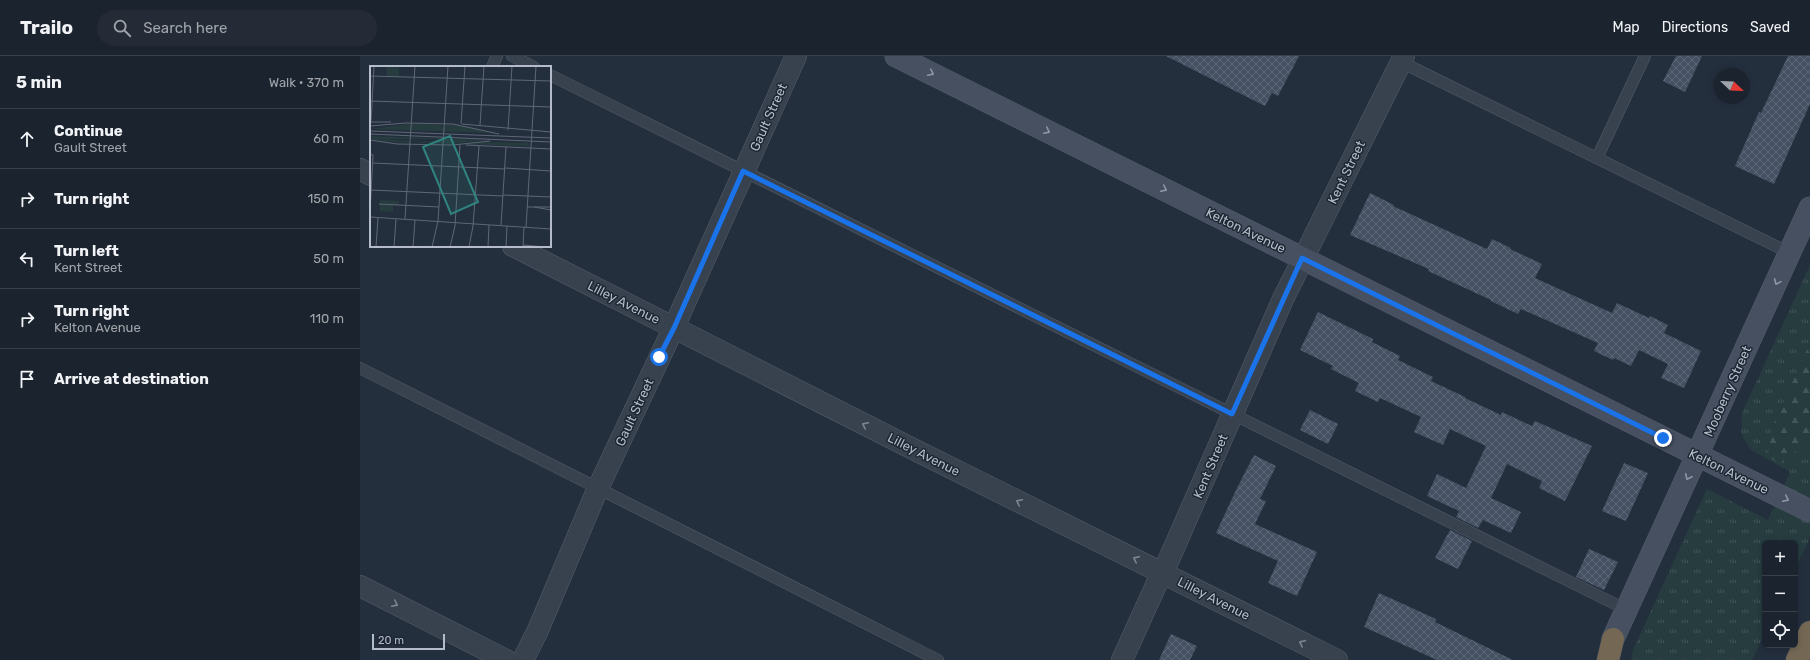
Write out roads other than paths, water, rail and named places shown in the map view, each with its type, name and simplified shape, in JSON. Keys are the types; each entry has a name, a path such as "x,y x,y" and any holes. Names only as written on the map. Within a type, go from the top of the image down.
{"highway":[{"path":"1797,660 1810,632"},
{"path":"1608,660 1613,639"}],"main road":[{"name":"Kelton Avenue","path":"896,56 1810,511"},
{"name":"Mooberry Street","path":"1613,639 1698,456 1810,208"}],"street":[{"name":"Gault Street","path":"523,660 598,488 674,328 743,171 796,56"},
{"name":"Kent Street","path":"1122,660 1162,572 1169,560 1302,258 1402,59"},
{"path":"360,169 370,174"},
{"name":"Lilley Avenue","path":"514,247 917,451 1337,660"},
{"path":"360,586 506,660"},
{"name":"Mooberry Street","path":"1604,660 1613,639"}],"lane":[{"path":"492,66 497,56"},
{"path":"512,56 532,66"},
{"path":"1597,158 1645,56"},
{"path":"1402,59 1597,158 1790,253"},
{"path":"551,75 1626,610"},
{"path":"360,368 938,660"}]}
